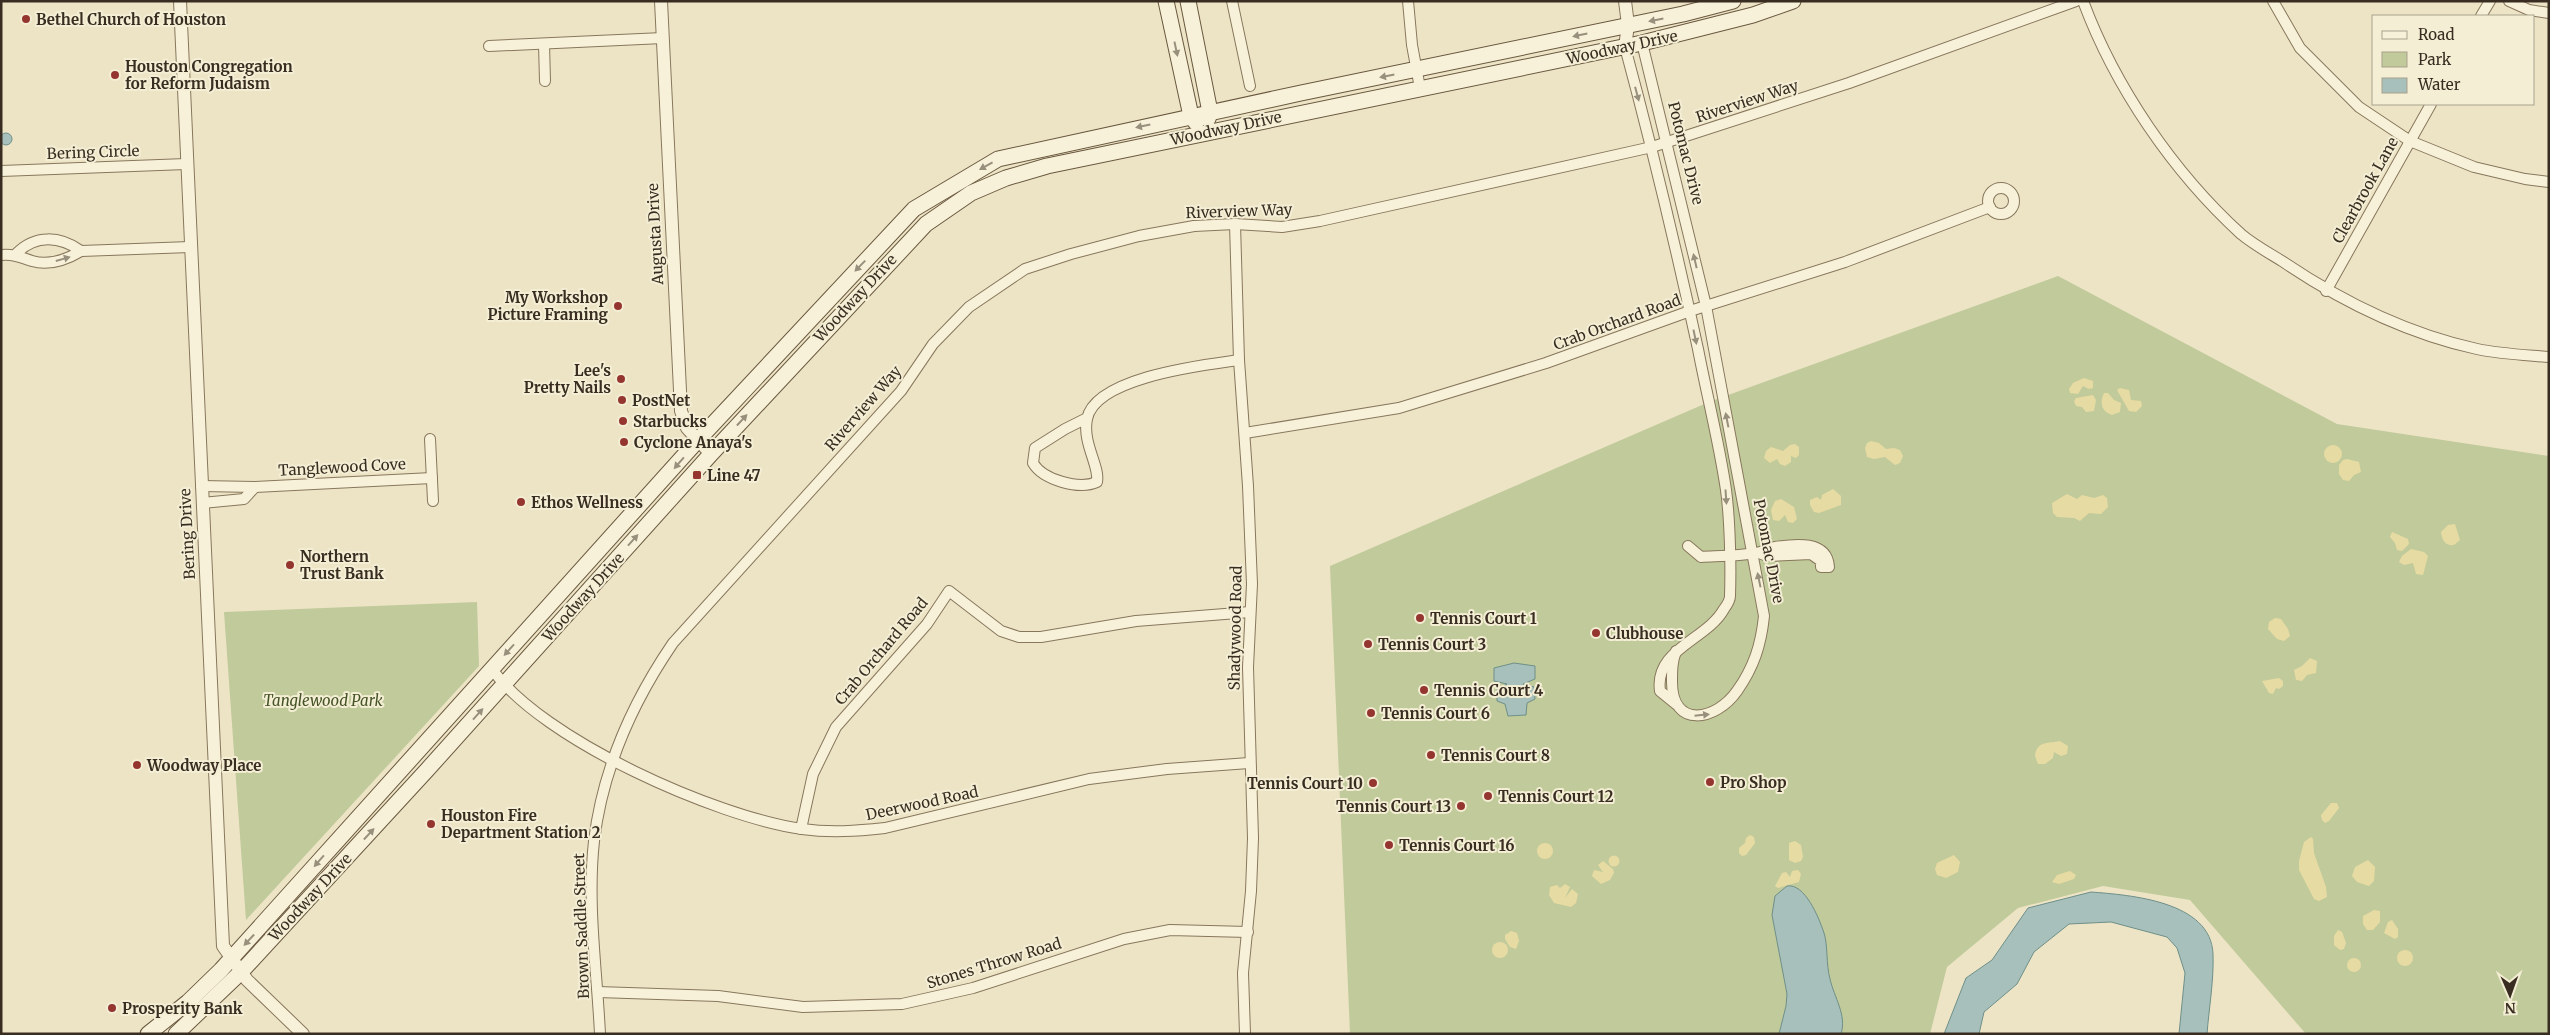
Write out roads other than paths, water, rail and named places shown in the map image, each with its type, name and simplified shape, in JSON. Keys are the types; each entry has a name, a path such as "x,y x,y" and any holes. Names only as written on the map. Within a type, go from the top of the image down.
{"main road":[{"path":"1166,1 1191,116 1202,132"},
{"path":"1188,1 1210,112 1202,132"},
{"name":"Woodway Drive","path":"148,1034 188,1002 231,959 698,440 914,209 998,159 1191,116 1416,70 1734,1"},
{"name":"Woodway Drive","path":"176,1034 241,972 396,804 820,335 926,224 971,194 1006,178 1047,166 1202,132 1625,47 1754,15 1793,1"},
{"path":"1044,148 1047,166"},
{"path":"807,322 820,335"},
{"path":"600,551 613,563"},
{"path":"412,757 427,770"},
{"path":"381,791 396,804"}],"street":[{"name":"Bering Drive","path":"180,1 223,946 241,972 303,1034"},
{"name":"Augusta Drive","path":"661,1 681,411 687,428 711,454"},
{"path":"1232,1 1250,86"},
{"path":"1408,1 1416,70 1420,88"},
{"name":"Potomac Drive","path":"1625,1 1628,25 1625,47 1652,147 1690,311 1726,492 1730,599 1720,617 1697,637 1676,651 1672,662 1672,691 1676,704 1685,713 1692,716 1701,716 1717,711 1736,693 1753,665 1761,645 1764,616 1756,553 1706,306 1642,43 1628,25"},
{"name":"Riverview Way","path":"612,760 629,716 649,679 673,643 895,398 933,344 968,307 1024,269 1070,254 1139,236 1194,226 1235,224 1282,227 1320,221 1652,147 1849,83 2076,1"},
{"path":"2083,1 2094,30 2120,83 2178,166 2242,234 2326,291 2405,327 2478,350 2549,357"},
{"path":"2273,1 2300,48 2359,107 2410,140 2474,167 2525,179 2549,182"},
{"path":"2482,15 2490,1"},
{"path":"2509,1 2529,10 2549,13"},
{"path":"489,46 663,38"},
{"path":"544,44 545,81"},
{"name":"Clearbrook Lane","path":"2326,291 2430,105"},
{"name":"Bering Circle","path":"1,171 186,164"},
{"name":"Crab Orchard Road","path":"1244,432 1399,408 1546,363 1690,311 1878,251 1990,207"},
{"name":"Shadywood Road","path":"1235,224 1238,360 1252,584 1248,666 1253,838 1248,932 1243,973 1246,1034"},
{"path":"16,254 23,246 41,239 64,241 81,251"},
{"path":"1,255 16,254 34,262 59,262 81,251 190,247"},
{"path":"1087,418 1035,448 1032,463 1041,474 1089,486 1097,482 1098,475 1088,448 1087,418 1092,406 1113,390 1144,378 1182,368 1238,360"},
{"path":"430,439 433,501"},
{"name":"Tanglewood Cove","path":"201,486 255,487 432,478"},
{"path":"202,503 244,499 255,487"},
{"path":"1688,546 1701,557 1729,556 1756,553 1773,548 1810,546 1821,548 1826,553 1829,566 1821,567 1821,561 1811,554 1767,556 1756,553"},
{"name":"Crab Orchard Road","path":"802,829 813,774 836,727 927,624 949,591 1000,631 1019,637 1041,637 1136,622 1250,612"},
{"name":"Deerwood Road","path":"492,669 504,686 556,728 612,760 700,800 750,817 802,829 853,832 885,828 1089,779 1167,769 1250,763"},
{"name":"Brown Saddle Street","path":"600,1034 593,922 594,842 612,760"},
{"name":"Stones Throw Road","path":"598,992 718,996 803,1007 902,1004 973,988 1124,939 1170,930 1248,932"}],"water":[{"path":"6,133 12,139 6,145 0,139"},
{"path":"1514,663 1535,666 1535,679 1523,684 1534,687 1535,699 1527,703 1526,715 1508,716 1505,704 1497,701 1497,689 1507,684 1494,681 1494,668"},
{"path":"1787,886 1800,890 1815,911 1822,927 1826,943 1829,973 1841,1013 1841,1034 1779,1034 1787,994 1772,915 1775,896"},
{"path":"2091,892 2126,895 2166,904 2184,912 2199,922 2209,936 2213,954 2207,1034 2179,1034 2185,973 2177,948 2167,937 2111,922 2069,924 2034,952 2017,984 1984,1012 1979,1034 1944,1034 1966,978 1992,960 2028,908"}],"place":[{"name":"Bethel Church of Houston","path":"26,19"},
{"name":"Houston Congregation for Reform Judaism","path":"115,75"},
{"name":"My Workshop Picture Framing","path":"618,306"},
{"name":"Lee's Pretty Nails","path":"621,379"},
{"name":"PostNet","path":"622,400"},
{"name":"Starbucks","path":"623,421"},
{"name":"Cyclone Anaya's","path":"624,442"},
{"name":"Line 47","path":"697,475"},
{"name":"Ethos Wellness","path":"521,502"},
{"name":"Northern Trust Bank","path":"290,565"},
{"name":"Tennis Court 1","path":"1420,618"},
{"name":"Clubhouse","path":"1596,633"},
{"name":"Tennis Court 3","path":"1368,644"},
{"name":"Tennis Court 4","path":"1424,690"},
{"name":"Tennis Court 6","path":"1371,713"},
{"name":"Tennis Court 8","path":"1431,755"},
{"name":"Woodway Place","path":"137,765"},
{"name":"Pro Shop","path":"1710,782"},
{"name":"Tennis Court 10","path":"1373,783"},
{"name":"Tennis Court 12","path":"1488,796"},
{"name":"Tennis Court 13","path":"1461,806"},
{"name":"Houston Fire Department Station 2","path":"431,824"},
{"name":"Tennis Court 16","path":"1389,845"},
{"name":"Prosperity Bank","path":"112,1008"}],"park label":[{"name":"Tanglewood Park","path":"323,700"}]}
